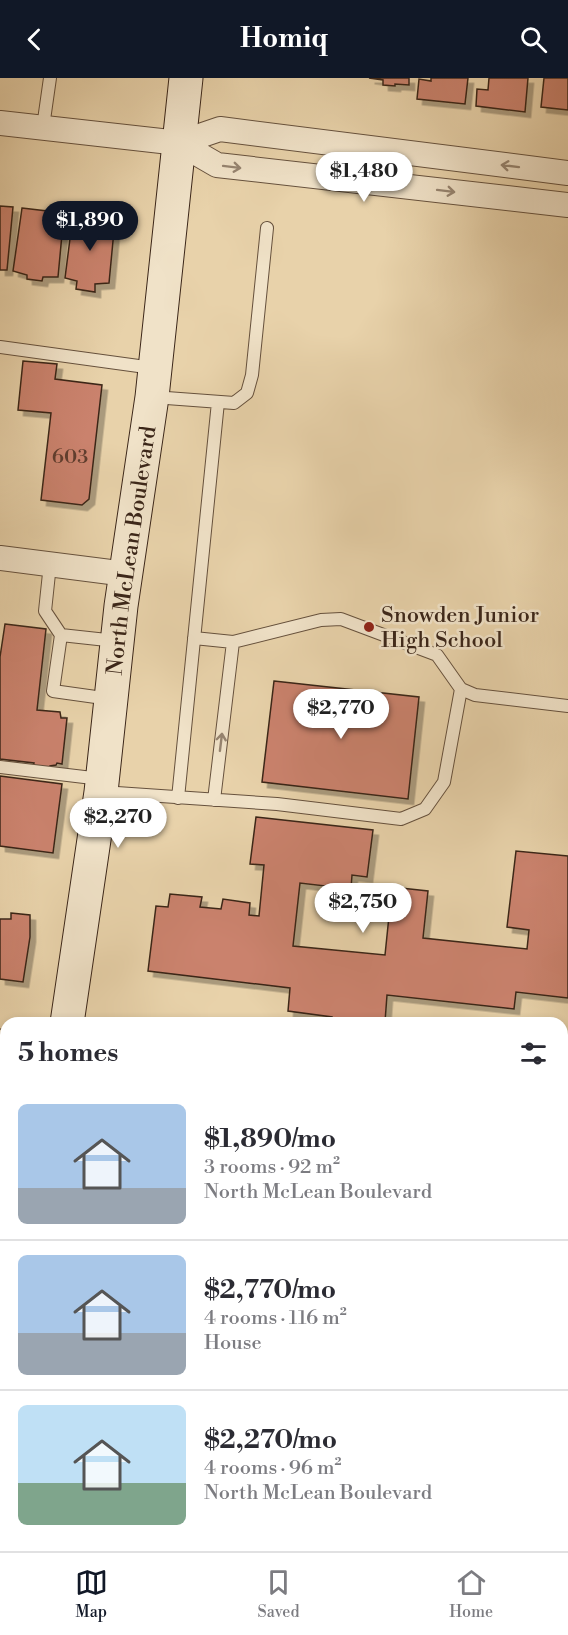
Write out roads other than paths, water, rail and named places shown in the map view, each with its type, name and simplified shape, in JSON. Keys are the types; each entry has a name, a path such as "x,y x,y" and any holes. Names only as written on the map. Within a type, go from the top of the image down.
{"main road":[{"name":"North McLean Boulevard","path":"68,1017 102,786 117,642 153,382 186,78"}],"street":[{"path":"0,123 179,143 217,165 568,206"},
{"path":"179,143 220,129 568,173"},
{"path":"0,558 126,574"}],"lane":[{"path":"44,128 50,78"},
{"path":"0,347 153,382 218,402 234,403 247,393 249,384 267,228"},
{"path":"178,798 218,402"},
{"path":"50,564 45,611 61,635 53,691 111,699"},
{"path":"194,638 233,642 321,620 341,619 436,655 461,689 475,695 568,706"},
{"path":"61,635 117,642"},
{"path":"214,800 233,642"},
{"path":"0,766 178,798 277,804 401,819 425,809 444,782 461,689"}],"place":[{"name":"Snowden Junior High School","path":"369,627"}]}
